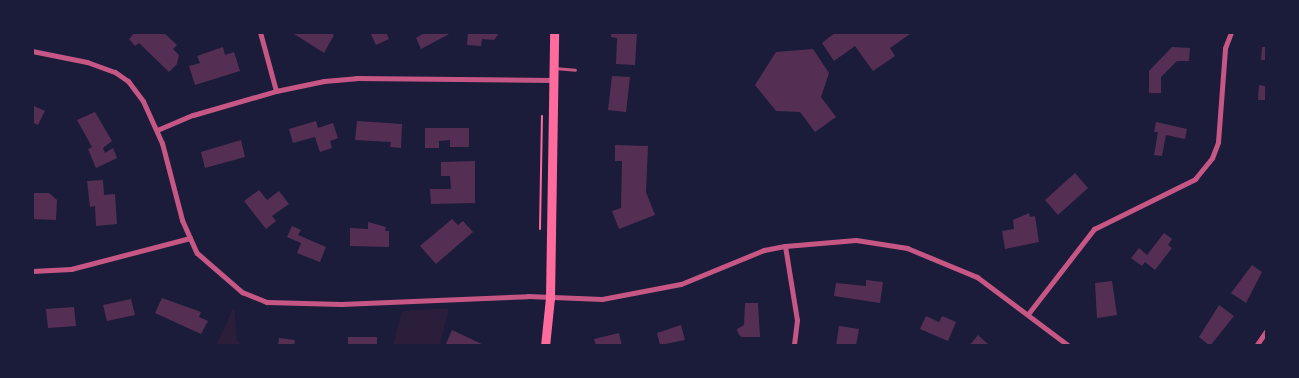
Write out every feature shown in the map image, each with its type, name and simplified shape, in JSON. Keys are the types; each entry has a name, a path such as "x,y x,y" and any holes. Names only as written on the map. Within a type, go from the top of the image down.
{"main road":[{"path":"545,346 550,298 554,32"}],"street":[{"path":"260,32 276,91"},
{"path":"1028,314 1094,229 1195,179 1212,158 1218,142 1225,48 1230,32"},
{"path":"32,51 87,62 115,72 128,81 143,101 157,130 182,220 197,253 220,276 242,292 267,302 341,304 528,296 602,299 653,292 784,246 856,240 908,248 977,277 1069,346"},
{"path":"157,130 193,115 276,91 356,78 553,80"},
{"path":"32,271 71,269 190,238"},
{"path":"784,246 797,320 794,346"},
{"path":"1256,346 1266,331"}],"lane":[{"path":"553,68 575,70"}],"shaded area":[{"path":"234,307 237,340 242,345 216,345"},
{"path":"449,308 440,345 393,345 402,311"}],"building":[{"path":"135,32 163,32 177,45 173,49 179,55 177,64 169,72 139,43 135,46 129,39"},
{"path":"291,32 329,32 334,35 324,53"},
{"path":"370,32 386,32 389,39 376,45"},
{"path":"426,32 453,32 421,49 416,38"},
{"path":"468,32 500,32 494,40 482,39 481,46 467,45"},
{"path":"611,32 637,32 635,65 616,64 617,38 611,37"},
{"path":"836,32 913,32 890,48 895,56 873,71 855,46 834,61 822,43"},
{"path":"223,47 225,55 234,52 240,71 195,85 189,66 200,63 197,56"},
{"path":"1172,47 1190,48 1189,61 1177,61 1161,77 1161,93 1149,93 1149,71"},
{"path":"1262,47 1266,47 1266,60 1261,60"},
{"path":"813,49 829,73 821,97 836,117 815,132 800,112 776,111 755,85 776,52"},
{"path":"612,76 630,77 626,112 608,110"},
{"path":"1265,78 1266,100 1258,100 1259,85 1265,86"},
{"path":"32,105 45,111 38,125 32,122"},
{"path":"95,112 112,141 103,148 105,153 113,148 117,158 96,168 88,149 92,147 77,120"},
{"path":"316,121 318,128 333,123 338,138 330,141 332,148 320,152 315,137 293,143 289,129"},
{"path":"357,121 402,124 401,148 390,147 391,142 355,140"},
{"path":"1156,122 1187,129 1185,139 1166,135 1162,156 1154,155 1158,132 1154,132"},
{"path":"425,128 469,128 469,147 450,147 450,140 439,141 439,148 425,148"},
{"path":"241,140 245,157 205,168 201,152"},
{"path":"615,145 648,146 646,192 655,215 619,229 612,211 621,208 622,161 615,161"},
{"path":"475,161 475,203 431,204 430,189 451,189 450,176 441,176 441,162"},
{"path":"1075,173 1088,188 1058,215 1045,200"},
{"path":"103,180 104,195 115,194 117,224 96,226 95,206 90,207 87,181"},
{"path":"259,190 267,200 279,191 289,204 272,216 276,221 266,229 244,201"},
{"path":"32,193 49,193 57,200 56,220 32,219"},
{"path":"1029,213 1030,217 1035,216 1039,242 1005,249 1002,231 1014,229 1013,220"},
{"path":"452,219 458,225 463,221 473,232 436,264 420,246"},
{"path":"368,222 386,227 385,231 389,231 389,247 350,246 350,228 368,229"},
{"path":"292,226 301,230 298,235 326,247 320,262 297,253 301,243 287,237"},
{"path":"1164,233 1172,239 1168,245 1172,248 1155,270 1145,262 1142,266 1131,258 1139,248 1147,255"},
{"path":"1252,265 1262,272 1246,303 1231,293"},
{"path":"866,280 883,282 880,303 834,296 836,283 866,286"},
{"path":"1112,281 1117,315 1097,318 1095,283"},
{"path":"162,298 201,312 199,317 208,321 201,334 155,313"},
{"path":"131,299 135,315 107,321 103,305"},
{"path":"745,303 758,303 760,337 741,337 738,333 737,329 744,325"},
{"path":"1219,305 1234,316 1210,346 1199,337"},
{"path":"74,307 76,326 48,328 46,309"},
{"path":"926,316 939,322 942,316 956,322 948,341 920,329"},
{"path":"681,325 685,340 660,345 657,333"},
{"path":"839,326 859,329 856,346 836,346"},
{"path":"452,330 486,346 445,346"},
{"path":"619,333 622,346 596,346 594,339"},
{"path":"978,335 990,346 969,346"},
{"path":"348,337 377,337 377,346 348,346"},
{"path":"279,338 295,340 294,346 278,346"}]}
